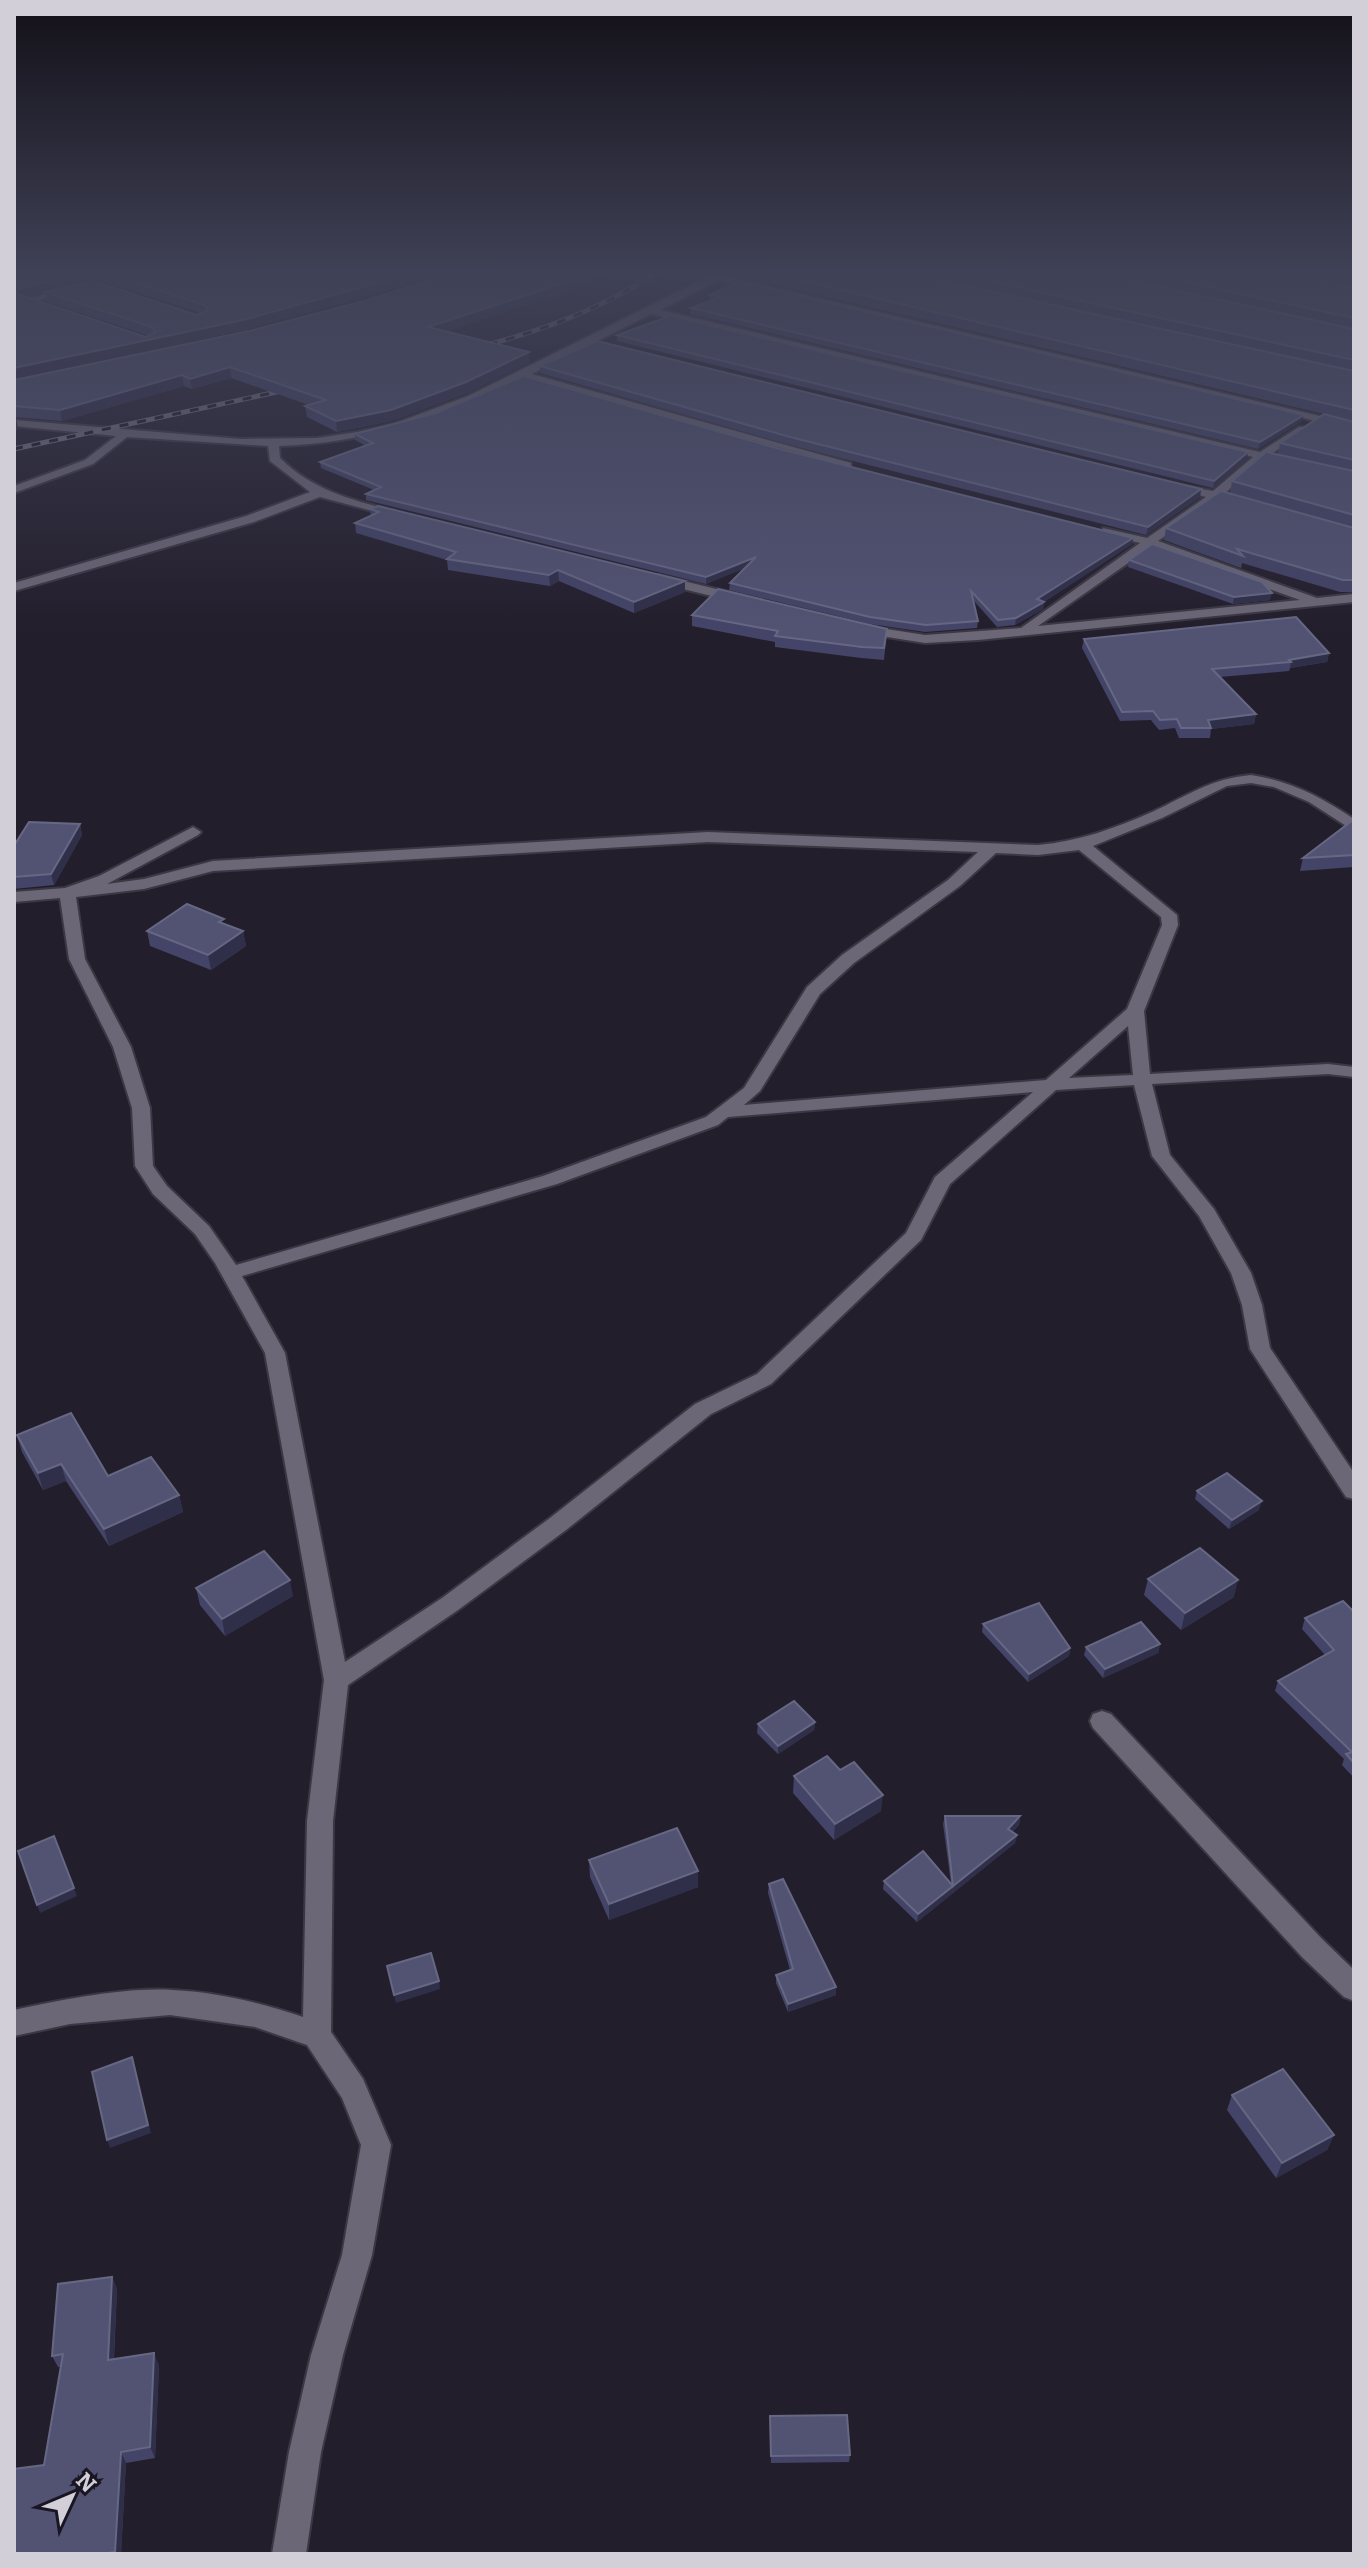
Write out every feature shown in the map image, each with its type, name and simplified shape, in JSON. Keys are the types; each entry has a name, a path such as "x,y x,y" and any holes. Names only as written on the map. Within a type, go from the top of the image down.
{"street":[{"path":"14,423 124,434 273,441 357,436 419,418 486,392"},
{"path":"583,392 858,468"},
{"path":"994,392 1303,465"},
{"path":"1207,392 1354,427"},
{"path":"1024,630 1216,495 1262,455 1319,419"},
{"path":"14,490 91,460 115,447 124,434"},
{"path":"273,441 274,459 317,494 408,518"},
{"path":"1160,482 1255,506"},
{"path":"14,587 250,519 317,494"},
{"path":"1093,528 1149,542 1317,601"},
{"path":"637,573 761,604"},
{"path":"853,628 925,639 1354,598"},
{"path":"14,897 144,884 213,866 708,837 1038,850 1082,845 1157,815 1224,782 1251,779 1277,783 1314,799 1354,826"},
{"path":"67,893 134,866 193,832"},
{"path":"336,1680 462,1595 558,1524 703,1409 764,1379 914,1236 942,1181 1047,1085 1135,1011 1170,925 1169,915 1082,845"},
{"path":"231,1273 550,1180 712,1121 751,1091 813,991 848,959 954,883 992,848"},
{"path":"67,893 77,959 122,1047 141,1108 144,1166 160,1190 202,1230 231,1273 275,1353 336,1680 320,1821 317,2035 353,2089 376,2145 357,2255 327,2355 305,2452 289,2554"},
{"path":"1135,1011 1142,1080 1161,1156 1207,1213 1241,1273 1252,1305 1260,1349 1354,1491"},
{"path":"725,1112 1047,1085 1328,1069 1354,1072"},
{"path":"1102,1721 1312,1948 1354,1988"},
{"path":"14,2023 70,2011 170,2002 255,2014 317,2035"}],"building":[{"path":"14,392 123,392 60,410 14,406"},
{"path":"302,392 440,392 391,410 336,421 305,406 326,400"},
{"path":"486,392 580,392 780,449 1133,538 1037,599 1044,602 1016,618 998,620 971,591 978,621 926,625 870,617 730,583 756,557 706,577 366,494 381,487 320,462 373,443 355,434 436,413"},
{"path":"631,392 804,392 1201,489 1148,527 790,437"},
{"path":"849,392 992,392 1248,452 1214,481"},
{"path":"1047,392 1206,392 1304,415 1260,442"},
{"path":"1276,392 1354,392 1354,410"},
{"path":"1324,414 1354,422 1354,460 1280,443"},
{"path":"1266,452 1354,471 1354,515 1232,481"},
{"path":"1221,491 1354,528 1354,580 1343,580 1237,549 1243,556 1166,528"},
{"path":"378,506 685,581 634,602 558,570 549,575 447,559 456,552 355,523 379,512 370,509"},
{"path":"1152,544 1262,582 1272,593 1234,597 1129,560"},
{"path":"718,589 887,629 884,648 775,636 778,631 692,615"},
{"path":"1296,617 1329,653 1289,660 1291,662 1212,669 1256,714 1208,720 1211,728 1181,728 1177,719 1160,720 1153,711 1122,712 1084,639"},
{"path":"1353,820 1354,855 1303,858"},
{"path":"29,822 80,824 51,874 14,877 14,844"},
{"path":"187,904 224,919 219,922 243,931 208,955 147,931"},
{"path":"71,1413 108,1476 151,1457 179,1495 104,1529 61,1464 38,1473 17,1435"},
{"path":"1227,1473 1262,1501 1232,1520 1197,1491"},
{"path":"1200,1548 1238,1580 1185,1613 1148,1579"},
{"path":"264,1551 290,1580 222,1619 196,1588"},
{"path":"1343,1601 1354,1612 1354,1763 1346,1754 1352,1752 1278,1681 1334,1650 1305,1618"},
{"path":"1039,1603 1070,1648 1029,1674 983,1624"},
{"path":"1141,1622 1160,1644 1105,1669 1086,1647"},
{"path":"794,1701 815,1722 778,1746 758,1724"},
{"path":"827,1756 840,1770 854,1762 883,1795 835,1824 794,1776"},
{"path":"945,1816 1020,1816 1008,1829 1017,1835 953,1886"},
{"path":"677,1828 698,1871 609,1904 589,1860"},
{"path":"54,1836 74,1888 37,1905 18,1851"},
{"path":"923,1851 953,1886 918,1914 884,1881"},
{"path":"783,1879 836,1987 788,2004 776,1975 793,1969 769,1884"},
{"path":"431,1953 439,1981 394,1995 387,1966"},
{"path":"132,2057 148,2125 107,2140 92,2072"},
{"path":"1283,2069 1334,2135 1282,2163 1232,2095"},
{"path":"112,2277 108,2360 154,2353 150,2447 121,2452 115,2552 14,2554 14,2469 44,2465 63,2354 52,2356 58,2284"},
{"path":"847,2415 850,2455 771,2456 770,2416"}],"railway":[{"path":"14,449 277,392"}]}
